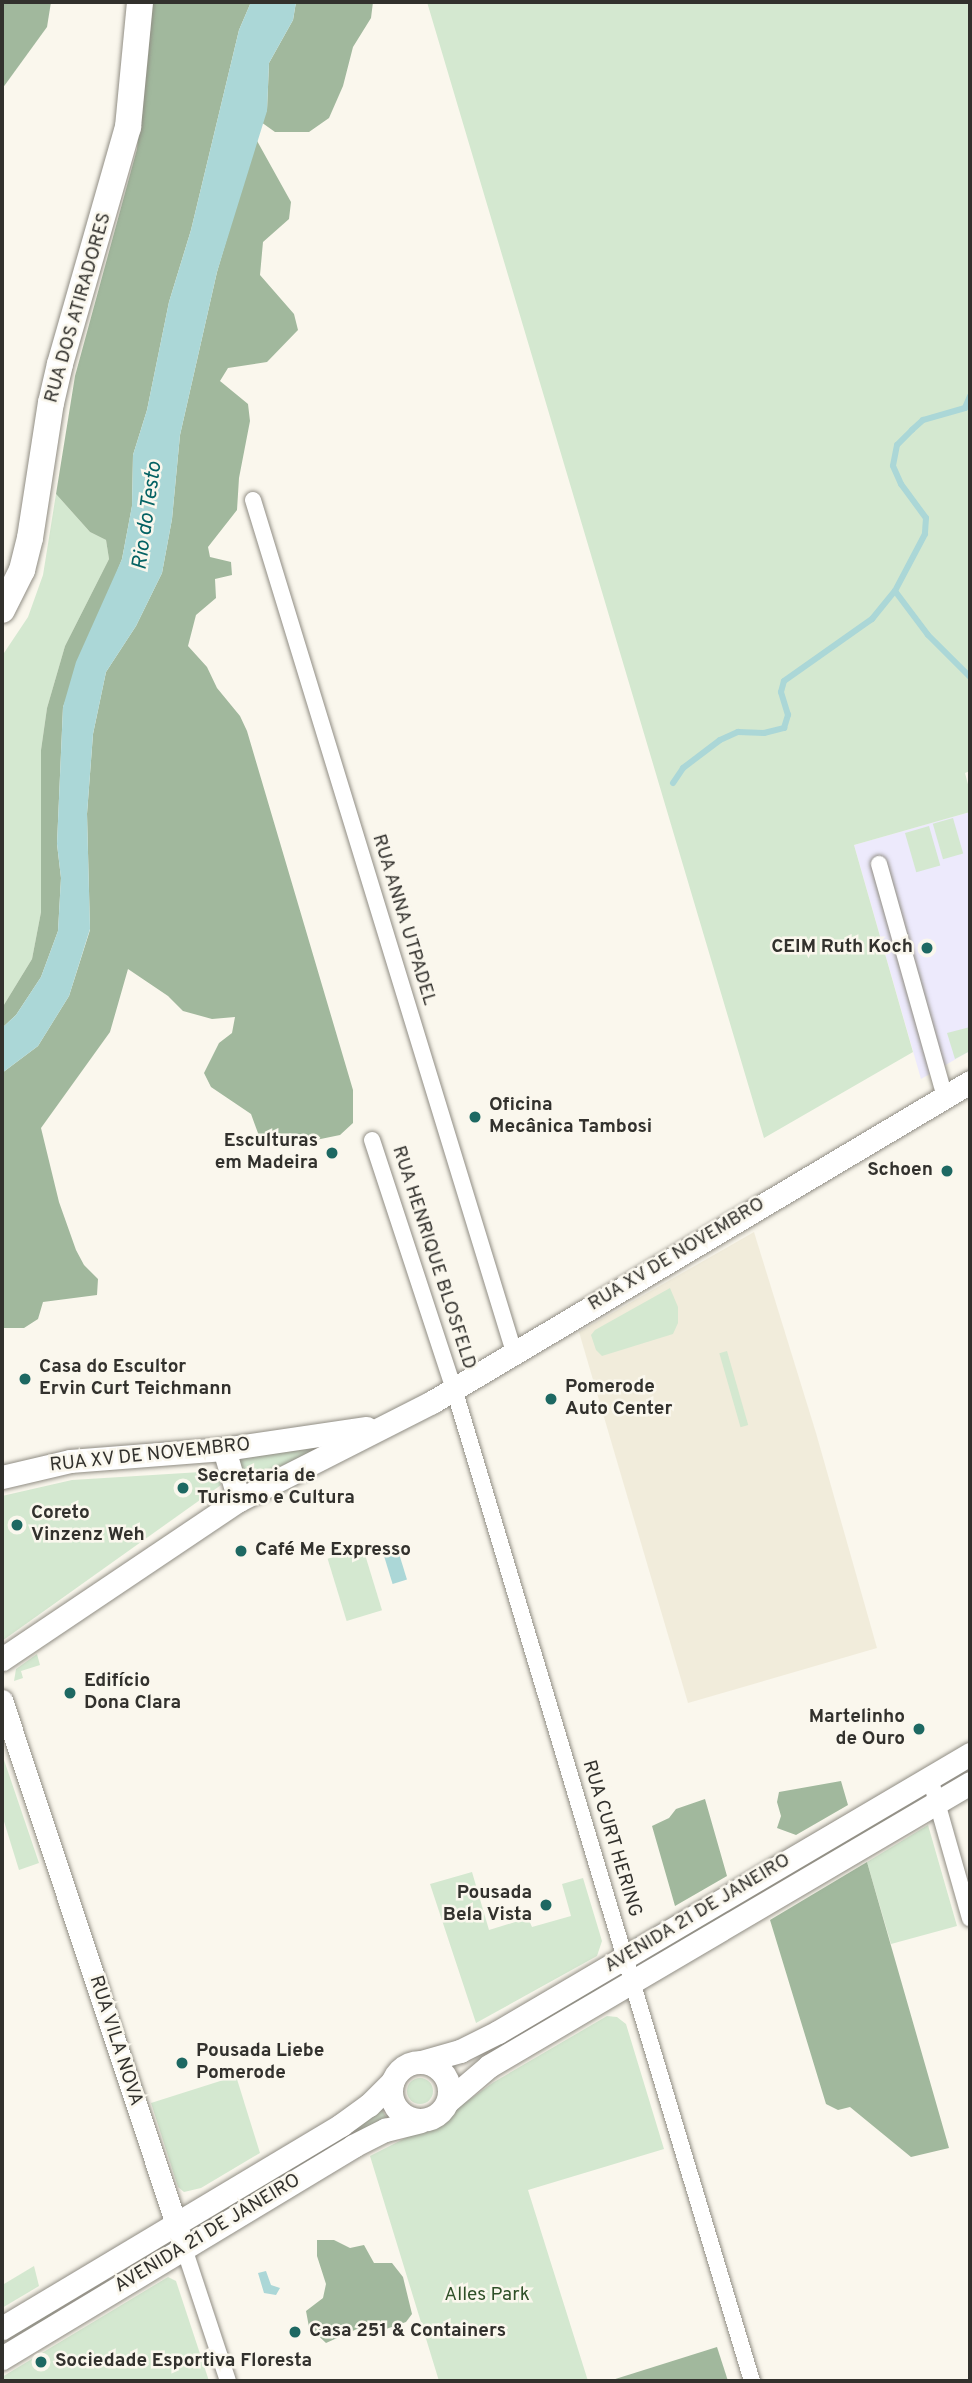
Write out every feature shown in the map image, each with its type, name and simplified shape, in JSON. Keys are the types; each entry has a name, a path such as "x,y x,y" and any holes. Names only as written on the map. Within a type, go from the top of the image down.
{"main road":[{"name":"RUA DOS ATIRADORES","path":"2,610 22,570 30,538 57,377 128,127 140,2"},
{"name":"RUA XV DE NOVEMBRO","path":"2,1659 239,1500 454,1389 970,1082"},
{"name":"RUA XV DE NOVEMBRO","path":"2,1477 71,1461 224,1449 383,1426"},
{"path":"224,1449 239,1500"},
{"name":"AVENIDA 21 DE JANEIRO","path":"421,2062 476,2044 970,1754"},
{"name":"AVENIDA 21 DE JANEIRO","path":"448,2101 489,2066 970,1783"},
{"path":"421,2062 429,2063 444,2074 448,2083 448,2101 438,2116 420,2121 403,2115 396,2108 390,2091 392,2082 403,2067 421,2062"},
{"name":"AVENIDA 21 DE JANEIRO","path":"2,2328 358,2114 392,2082"},
{"name":"AVENIDA 21 DE JANEIRO","path":"2,2358 371,2137 420,2121"},
{"path":"72,2286 85,2308"}],"street":[{"name":"RUA ANNA UTPADEL","path":"253,500 514,1352"},
{"path":"878,864 945,1097"},
{"name":"RUA HENRIQUE BLOSFELD","path":"372,1140 454,1389"},
{"name":"RUA CURT HERING","path":"454,1389 752,2381"},
{"name":"RUA VILA NOVA","path":"2,1700 228,2381"},
{"path":"929,1778 970,1918"}],"shaded area":[{"name":"CEIM Ruth Koch","path":"970,812 970,1051 921,1079 854,845"},
{"path":"754,1232 816,1433 877,1648 688,1703 579,1332"}],"green space":[{"path":"2,2 51,2 47,27 2,89"},
{"path":"150,2 251,2 239,30 191,230 169,302 147,410 133,455 132,506 122,559 63,707 57,844 61,878 58,931 41,977 16,1015 2,1028 2,1008 32,959 41,912 41,750 47,708 65,646 109,559 106,540 90,532 56,494 75,376 137,149"},
{"path":"296,2 373,2 371,18 353,47 343,86 329,118 309,132 275,132 261,122 267,110 269,63 293,20"},
{"path":"427,2 970,2 970,771 965,773 970,792 970,812 854,845 913,1052 764,1138"},
{"path":"256,139 291,202 289,219 263,242 260,275 294,314 298,330 267,362 228,368 220,381 248,404 250,421 239,478 237,510 208,547 210,557 231,562 232,575 215,579 216,598 196,615 188,646 207,667 217,688 240,716 247,731 353,1090 353,1123 340,1135 277,1148 262,1144 251,1114 211,1087 204,1073 219,1043 232,1033 235,1017 212,1019 183,1011 168,996 128,969 110,1032 41,1128 59,1202 76,1250 84,1265 98,1279 97,1295 43,1302 38,1319 24,1328 2,1328 2,1073 38,1046 69,996 90,930 87,814 93,734 106,672 136,626 162,573 172,519 180,435 217,272"},
{"path":"56,494 90,532 106,540 109,559 65,646 47,708 41,750 41,912 32,959 2,1008 2,656 28,617 43,575"},
{"path":"953,818 963,854 943,859 933,824"},
{"path":"929,826 940,865 916,872 905,833"},
{"path":"970,1027 970,1051 955,1059 947,1033"},
{"path":"670,1288 678,1307 678,1323 673,1334 602,1356 596,1350 591,1335 595,1330"},
{"path":"727,1351 748,1425 741,1427 719,1353"},
{"path":"340,1439 248,1481 241,1477 237,1465 241,1459"},
{"path":"217,1471 221,1485 2,1641 2,1496 72,1480"},
{"path":"363,1548 382,1610 347,1621 328,1559"},
{"path":"37,1654 40,1665 21,1671 23,1678 14,1681 16,1669"},
{"path":"2,1754 39,1863 19,1870 2,1815"},
{"path":"841,1781 848,1805 796,1835 777,1828 781,1816 777,1802 779,1792"},
{"path":"705,1799 727,1876 675,1906 652,1826 669,1818 676,1809"},
{"path":"889,1812 892,1817 678,1946 675,1941"},
{"path":"928,1825 957,1926 891,1944 867,1862"},
{"path":"867,1862 949,2148 911,2157 850,2107 838,2110 826,2104 770,1920"},
{"path":"472,1872 489,1930 528,1918 532,1927 571,1916 562,1884 583,1878 602,1941 597,1956 476,2023 430,1884"},
{"path":"598,1984 602,1990 497,2061 493,2055"},
{"name":"Alles Park","path":"607,2016 617,2017 626,2024 664,2149 528,2190 588,2381 439,2381 370,2156 441,2120 494,2082"},
{"path":"236,2076 260,2153 201,2188 184,2192 178,2187 151,2103"},
{"path":"420,2078 429,2082 433,2091 429,2100 420,2104 411,2100 407,2091 411,2082"},
{"path":"381,2108 387,2119 355,2134 352,2129"},
{"path":"337,2136 341,2143 198,2225 194,2218"},
{"path":"317,2240 334,2240 350,2248 364,2245 374,2263 392,2263 403,2277 412,2314 406,2322 386,2329 357,2329 326,2343 309,2327 306,2311 323,2298 326,2284 317,2256"},
{"path":"34,2266 39,2286 2,2308 4,2284"},
{"path":"168,2277 176,2281 209,2381 2,2381 2,2377"},
{"path":"55,2307 58,2313 3,2341 2,2334"},
{"path":"717,2347 728,2381 609,2381"}],"water":[{"name":"Rio do Testo","path":"251,2 296,2 293,20 269,63 267,111 217,272 180,435 172,519 162,573 136,626 106,672 93,734 87,814 90,929 69,996 38,1046 2,1073 2,1028 16,1015 41,977 58,931 61,878 57,844 63,707 76,662 122,559 132,506 133,455 147,410 169,302 191,230 239,30"},
{"path":"397,1547 407,1580 393,1584 383,1551"},
{"path":"266,2271 271,2285 280,2288 276,2295 264,2293 258,2273"}],"waterway":[{"path":"970,396 965,408 923,420 897,445 893,466 901,484 926,518 925,534 895,591 928,635 970,677"},
{"path":"673,783 683,768 720,740 738,732 764,733 784,728 788,715 781,692 784,681 872,619 895,591"}],"place":[{"name":"CEIM Ruth Koch","path":"927,948"},
{"name":"Oficina Mecânica Tambosi","path":"475,1117"},
{"name":"Esculturas em Madeira","path":"332,1153"},
{"name":"Schoen","path":"947,1171"},
{"name":"Casa do Escultor Ervin Curt Teichmann","path":"25,1379"},
{"name":"Pomerode Auto Center","path":"551,1399"},
{"name":"Secretaria de Turismo e Cultura","path":"183,1488"},
{"name":"Coreto Vinzenz Weh","path":"17,1525"},
{"name":"Café Me Expresso","path":"241,1551"},
{"name":"Edifício Dona Clara","path":"70,1693"},
{"name":"Martelinho de Ouro","path":"919,1729"},
{"name":"Pousada Bela Vista","path":"546,1905"},
{"name":"Pousada Liebe Pomerode","path":"182,2063"},
{"name":"Casa 251 & Containers","path":"295,2332"},
{"name":"Sociedade Esportiva Floresta","path":"41,2362"}]}
